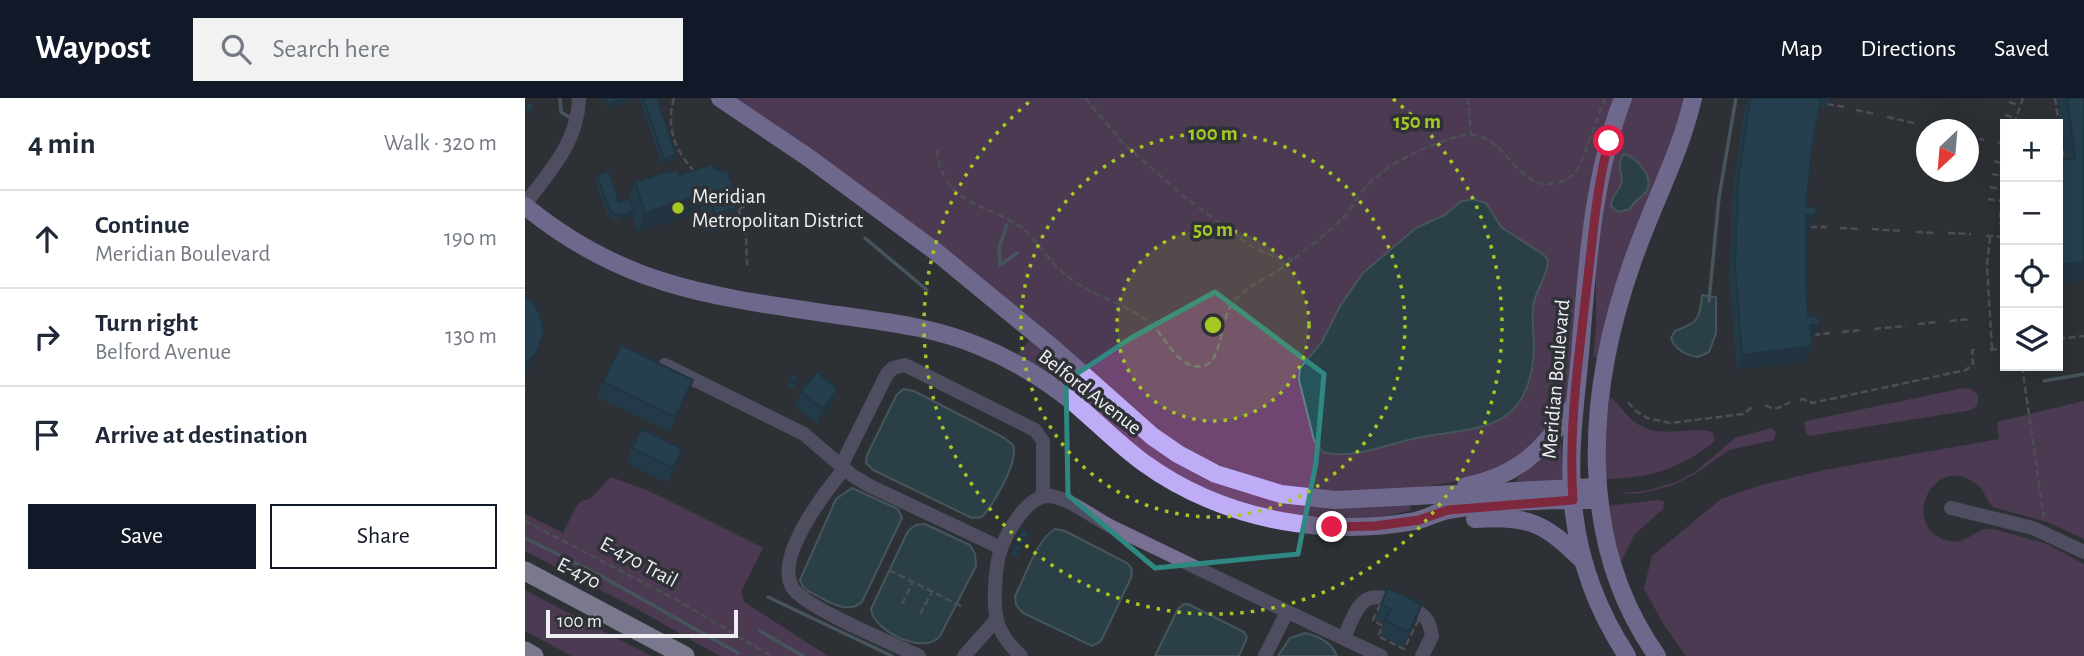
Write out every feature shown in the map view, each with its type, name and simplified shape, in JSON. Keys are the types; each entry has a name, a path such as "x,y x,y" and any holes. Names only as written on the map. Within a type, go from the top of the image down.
{"highway":[{"name":"E-470","path":"525,571 685,656"},
{"path":"525,651 534,656"}],"main road":[{"name":"Belford Avenue","path":"720,98 914,234 1053,348 1139,426 1164,445 1197,464 1245,485 1300,498 1364,500 1446,493 1597,494"},
{"name":"Meridian Boulevard","path":"1623,98 1606,150 1597,196 1571,448 1572,493 1577,535 1584,562 1605,617 1627,656"},
{"path":"1657,656 1620,589 1606,546 1597,494 1598,423 1613,328 1632,263 1680,142 1693,98"},
{"name":"Belford Avenue","path":"525,205 561,233 596,255 671,286 725,299 916,327 980,346 1022,366 1049,384 1151,468 1191,491 1225,506 1278,521 1357,527 1415,521 1448,510 1572,493"},
{"path":"1446,493 1494,478 1522,464 1548,442 1575,403"},
{"path":"1415,521 1447,522 1499,517 1522,519 1558,537 1584,562"}],"street":[{"path":"525,205 570,142 577,121 579,98"},
{"path":"665,365 804,434 870,486 1001,548"},
{"path":"919,656 806,601 795,592 789,581 787,567 820,499 843,467 887,374 894,368 905,365 1035,430 1043,441 1043,496"},
{"path":"1021,656 997,620 996,589 1001,548 1025,508 1043,496 1061,499 1109,526 1381,656"},
{"path":"1951,508 2033,528 2084,552"},
{"path":"1344,638 1363,603 1371,597 1381,596 1419,612 1425,618 1432,636 1422,656"},
{"path":"1265,656 1287,612"},
{"path":"964,656 997,620"}],"path":[{"path":"674,98 670,119 671,134 676,148 699,176"},
{"path":"1084,98 1123,143 1186,198 1252,247 1275,257 1293,259"},
{"path":"1468,98 1471,135"},
{"path":"937,150 945,179 960,196 981,209 1020,226 1068,277 1147,320 1160,332 1176,355 1190,364 1203,365 1211,361 1218,350 1224,319 1233,303 1343,218 1363,190 1379,175 1427,148 1471,135 1481,136 1492,142 1529,179 1542,184 1556,183 1568,178 1579,168 1605,98"},
{"path":"2005,115 2016,118 2023,98"},
{"path":"2055,98 2065,163"},
{"path":"2009,102 2020,106"},
{"path":"1827,104 1844,107"},
{"path":"1856,110 1875,114"},
{"path":"1887,117 1916,124"},
{"path":"1979,138 1985,140"},
{"path":"1994,161 2000,163"},
{"path":"683,173 687,164"},
{"path":"1992,174 2000,175"},
{"path":"1990,187 2000,189"},
{"path":"1988,200 2000,201"},
{"path":"735,202 746,232 747,265"},
{"path":"738,209 751,204"},
{"path":"1810,227 1827,228"},
{"path":"1840,228 1859,229"},
{"path":"1872,229 1903,231"},
{"path":"1916,232 1935,233"},
{"path":"1948,233 1971,234"},
{"path":"2000,237 1988,236 1987,265 1991,350 2000,349"},
{"path":"1950,321 1971,319"},
{"path":"1918,324 1938,322"},
{"path":"1874,329 1906,326"},
{"path":"1842,332 1862,330"},
{"path":"1813,335 1830,333"},
{"path":"2063,339 2084,336"},
{"path":"1800,400 1812,403 1966,370 1973,364 1974,349"},
{"path":"2023,371 2045,523"},
{"path":"1628,402 1647,418 1670,423 1743,414 1754,406"},
{"path":"1765,405 1773,409 1790,402"},
{"name":"E-470 Trail","path":"525,521 677,600 771,656"},
{"path":"889,570 961,606"},
{"path":"902,604 913,582"},
{"path":"921,614 932,591"},
{"path":"1382,601 1419,619 1404,649 1378,636 1383,625 1373,620 1382,601"}],"highlighted area":[{"path":"1215,292 1324,374 1316,463 1298,554 1155,568 1068,495 1066,381 1131,338"}],"shaded area":[{"path":"733,98 1615,98 1566,403 1546,432 1522,457 1503,468 1476,476 1411,488 1344,493 1293,489 1247,476 1175,443"},
{"path":"1631,98 1685,98 1600,358 1593,357 1600,223 1609,169"},
{"path":"1031,339 1204,476 1410,504 1411,510 1380,517 1316,519 1253,507 1192,484 1159,465 1016,356"},
{"path":"1964,388 1973,390 1978,396 1978,404 1972,410 1809,436 1806,434 1806,421"},
{"path":"1610,397 1631,419 1648,429 1665,432 1709,431 1713,433 1715,440 1686,460 1664,470 1642,476 1606,479 1605,428"},
{"path":"2084,401 2084,539 2047,522 1993,507 1977,484 1959,476 1945,477 1934,485 1927,496 1924,509 1925,522 1933,533 1948,541 1961,541 1981,530 1993,529 2047,544 2084,564 2084,656 1686,656 1662,622 1644,588 1652,556 1721,499 1758,486 1824,470 1999,439 1997,422"},
{"path":"1771,428 1776,432 1774,440 1729,450 1695,474 1671,486 1637,494 1617,493 1645,491 1676,482 1695,472 1735,438"},
{"path":"1559,442 1563,481 1517,483 1517,478 1538,463"},
{"path":"611,477 651,492 763,548 741,592 744,602 828,656 720,656 525,551 525,514 563,533 577,505 590,499"},
{"path":"1659,500 1664,502 1663,509 1634,535 1621,562 1607,506"},
{"path":"525,590 651,656 572,656 525,631"}],"water":[{"path":"1624,154 1640,164 1647,176 1648,188 1630,209 1618,212 1611,206 1611,202 1621,184 1620,163"},
{"path":"1472,199 1486,203 1501,227 1544,255 1548,261 1533,307 1534,347 1528,386 1518,403 1506,416 1473,429 1412,439 1356,453 1323,452 1314,440 1299,380 1300,368 1322,342 1340,306 1363,273 1416,228 1445,215 1460,202"},
{"path":"1702,295 1716,297 1716,333 1709,352 1698,357 1681,351 1671,338 1675,331 1696,319"},
{"path":"903,389 914,391 1003,437 1013,445 1014,453 1009,472 982,517 972,518 873,470 866,463 867,455 896,396"},
{"path":"852,488 898,509 902,518 862,602 856,606 842,607 808,591 800,580 836,499"},
{"path":"925,524 970,545 975,554 976,566 940,636 923,643 912,642 889,632 880,625 871,609 908,531 916,525"},
{"path":"1055,529 1065,531 1127,563 1132,569 1131,578 1101,641 1092,646 1023,613 1016,605 1015,596 1032,559 1043,541"},
{"path":"1184,604 1244,632 1247,638 1239,656 1155,656 1178,609"},
{"path":"1305,633 1324,641 1332,647 1337,656 1278,656 1290,638"}],"building":[{"path":"606,98 626,98 608,104"},
{"path":"643,98 657,98 676,155 664,159"},
{"path":"1750,98 1821,98 1806,207 1816,207 1816,215 1806,215 1808,317 1818,316 1819,324 1810,325 1812,346 1742,355 1735,268 1738,181"},
{"path":"2067,98 2084,98 2084,262 2063,264 2063,160 2075,158"},
{"path":"526,103 533,103 533,110 527,110"},
{"path":"713,164 714,168 722,172 727,170 739,207 715,215 707,192 645,213 635,182 670,171 671,173 678,170 679,175"},
{"path":"609,171 619,202 630,199 634,211 619,216 610,211 597,175"},
{"path":"525,297 539,312 544,333 536,354 525,363"},
{"path":"621,345 693,380 675,417 603,382"},
{"path":"817,372 838,389 822,409 801,392"},
{"path":"793,374 798,377 795,383 790,381"},
{"path":"642,429 682,449 673,468 632,448"},
{"path":"1022,530 1028,534 1026,539 1019,536"},
{"path":"1018,537 1025,540 1022,545 1016,542"},
{"path":"1015,544 1021,547 1019,552 1013,549"},
{"path":"1388,588 1422,604 1409,632 1385,621 1391,609 1381,604"}],"waterway":[{"path":"560,98 561,112 569,117"},
{"path":"1709,301 1719,197 1736,98"},
{"path":"1007,225 999,248 1000,265 1017,253"},
{"path":"865,238 927,290"},
{"path":"2044,381 2084,374"},
{"path":"525,538 601,576 738,653"},
{"path":"768,597 892,656"},
{"path":"760,631 803,656"}],"place":[{"name":"Meridian Metropolitan District","path":"678,208"}],"route":[{"path":"1332,527 1375,526 1419,520 1448,510 1573,500 1571,448 1581,338 1596,203 1609,141"}]}
